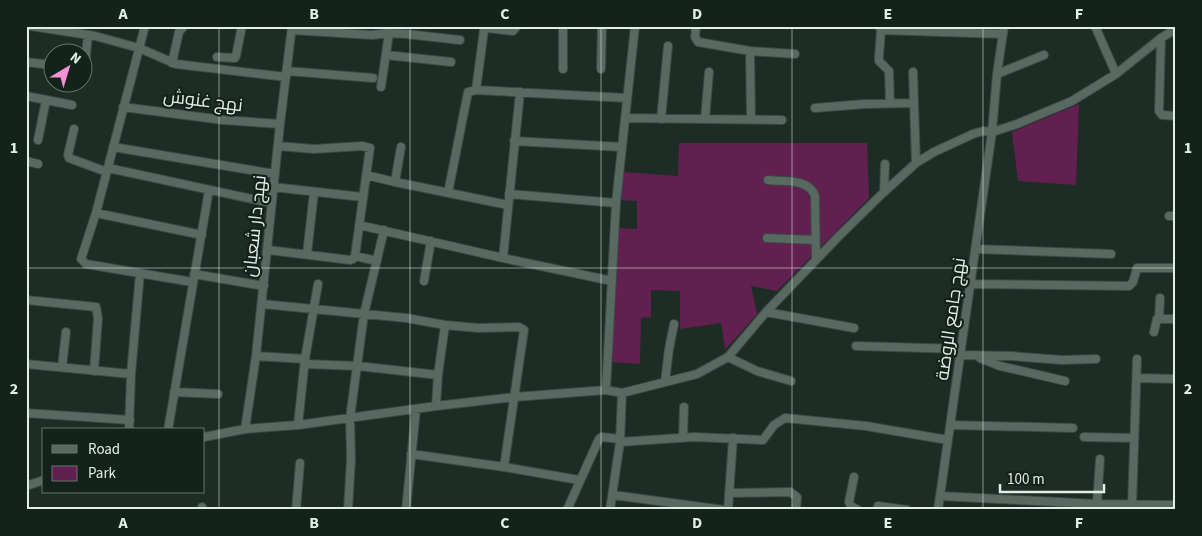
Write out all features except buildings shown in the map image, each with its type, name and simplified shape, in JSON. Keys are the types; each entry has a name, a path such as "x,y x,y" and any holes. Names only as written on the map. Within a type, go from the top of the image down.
{"street":[{"path":"31,26 88,35 139,48 172,63 287,74 373,78"},
{"path":"144,26 108,170 82,261 86,264 140,273 264,286"},
{"path":"172,63 180,32 184,26"},
{"path":"217,57 235,58 242,26"},
{"path":"372,35 376,26"},
{"path":"476,90 484,30 487,28 513,31 517,26"},
{"path":"563,69 564,26"},
{"path":"601,69 602,26"},
{"path":"606,390 616,203 635,26"},
{"path":"696,26 695,37 698,42 750,51 795,54"},
{"path":"1095,26 1116,74"},
{"path":"292,28 372,35 408,30 460,40"},
{"name":"نهج دار شعبان","path":"246,429 262,304 271,203 292,28"},
{"path":"890,103 889,71 879,61 879,28 1004,30"},
{"path":"205,437 246,429 298,425 515,397 606,390 622,393 697,374 728,357 766,312 816,260 916,163 934,152 973,134 983,131 992,132 1017,124 1072,101 1116,74 1176,28"},
{"name":"نهج جامع الروضة","path":"938,510 976,249 1004,30"},
{"path":"381,87 388,33"},
{"path":"87,42 88,35"},
{"path":"1161,38 1159,111 1162,115 1176,116"},
{"path":"661,119 668,46"},
{"path":"750,51 751,119"},
{"path":"386,55 451,62"},
{"path":"997,74 1044,55"},
{"path":"26,62 42,64"},
{"path":"705,119 709,72"},
{"path":"912,72 916,163"},
{"path":"448,193 467,93 476,90 627,98"},
{"path":"503,258 520,92"},
{"path":"26,96 72,105"},
{"path":"38,140 46,100"},
{"path":"815,108 914,103"},
{"name":"نهج غنوش","path":"123,107 223,120 280,124"},
{"path":"625,118 782,120"},
{"path":"74,129 69,158 108,170 271,203"},
{"path":"514,141 622,147"},
{"path":"268,250 353,259 371,150 367,146 314,149 278,146"},
{"path":"113,147 275,174"},
{"path":"395,182 401,147"},
{"path":"26,162 38,164"},
{"path":"884,192 885,164"},
{"path":"366,174 395,182 508,205"},
{"path":"768,180 800,183 813,190 815,196 816,260"},
{"path":"273,187 362,197"},
{"path":"168,428 209,190"},
{"path":"307,254 314,192"},
{"path":"509,194 616,203"},
{"path":"96,213 202,235"},
{"path":"359,225 612,281"},
{"path":"348,510 351,459 350,418 364,314 384,230"},
{"path":"767,238 815,240"},
{"path":"424,281 431,241"},
{"path":"976,249 1111,254"},
{"path":"355,256 377,261"},
{"path":"971,284 1129,286 1137,268 1176,268"},
{"path":"129,428 131,374 140,273"},
{"path":"298,425 305,362 318,284"},
{"path":"1154,332 1156,321 1159,319 1160,298"},
{"path":"26,300 96,307 98,318 94,371"},
{"path":"262,304 406,318 445,325 478,328 519,328 524,330 504,467"},
{"path":"766,312 854,328"},
{"path":"1159,319 1176,319"},
{"path":"665,382 674,324"},
{"path":"436,406 445,325"},
{"path":"62,367 66,332"},
{"path":"856,346 961,352 1000,366 1065,381"},
{"path":"256,356 438,375"},
{"path":"977,357 1011,356 1062,360 1096,359"},
{"path":"728,357 758,371 792,382"},
{"path":"1132,505 1138,359"},
{"path":"26,364 131,374"},
{"path":"1137,378 1176,379"},
{"path":"174,392 218,394"},
{"path":"610,510 620,441 622,393"},
{"path":"683,437 684,407"},
{"path":"406,510 416,409"},
{"path":"26,413 130,420"},
{"path":"567,510 579,480 599,439 602,438 620,441 683,437 763,440 774,425 784,418 866,426 948,440"},
{"path":"950,425 1073,428"},
{"path":"1084,437 1134,438"},
{"path":"613,496 726,510 733,438"},
{"path":"411,454 579,480"},
{"path":"1097,504 1100,459"},
{"path":"296,510 300,463"},
{"path":"854,477 849,502 851,506 858,510"},
{"path":"26,486 42,481"},
{"path":"729,493 790,492 797,497 796,510"},
{"path":"940,496 1166,508 1176,505"},
{"path":"878,506 907,510"}],"green space":[{"path":"1079,104 1076,185 1018,181 1012,132"},
{"path":"679,143 867,143 869,198 777,291 751,286 757,314 725,350 721,323 680,329 680,291 651,290 651,317 641,318 640,364 611,362 618,228 637,229 637,201 621,200 623,172 678,176"}]}
